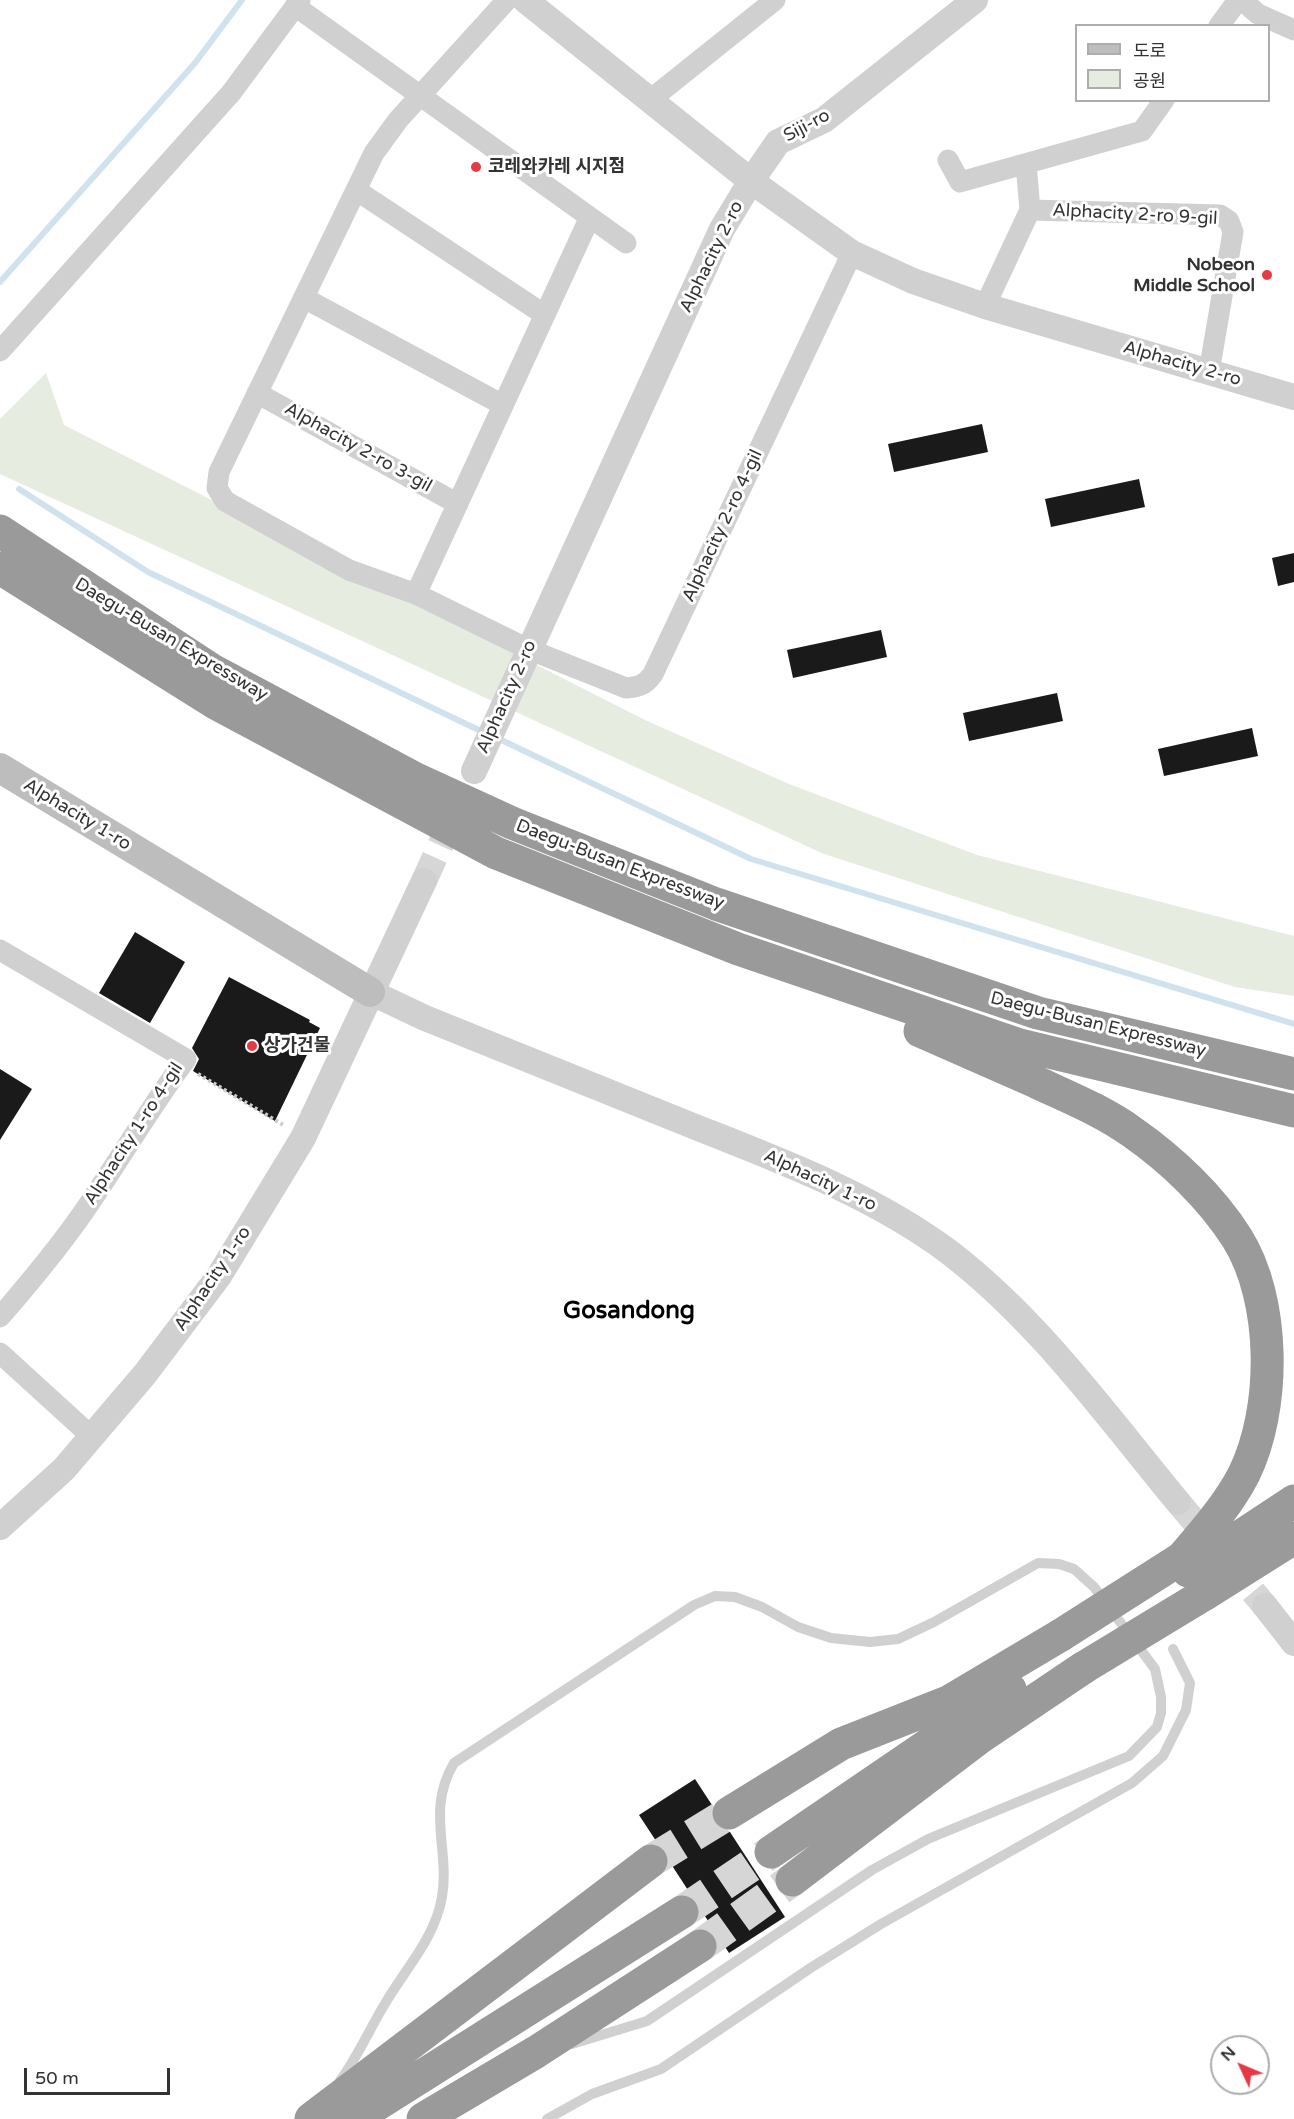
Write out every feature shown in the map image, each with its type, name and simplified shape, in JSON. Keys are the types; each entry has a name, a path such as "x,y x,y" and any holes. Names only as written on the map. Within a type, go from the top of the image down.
{"highway":[{"name":"Daegu-Busan Expressway","path":"0,531 17,568 217,704 496,853 738,949 1020,1045 1294,1111"},
{"name":"Daegu-Busan Expressway","path":"17,568 416,779 512,823 717,904 1027,1010 1294,1074"},
{"path":"738,949 1112,1119 1146,1143 1182,1174 1237,1238 1249,1264 1265,1325 1268,1358 1263,1413 1255,1448 1244,1474 1213,1523 1193,1577"},
{"path":"1193,1577 1294,1501"},
{"path":"771,1852 1071,1651 1193,1577 1294,1520"},
{"path":"1193,1577 1294,1538"},
{"path":"729,1813 841,1744 1071,1651"},
{"path":"792,1880 979,1738 1071,1651"},
{"path":"312,2119 651,1861"},
{"path":"354,2119 682,1912"},
{"path":"423,2119 536,2052 700,1946"}],"main road":[{"name":"Alphacity 1-ro","path":"0,768 370,992"}],"street":[{"path":"507,0 419,96 374,153 219,472 217,488 225,501 349,570 416,594 528,649"},
{"path":"525,0 751,181"},
{"path":"650,100 775,0"},
{"name":"Siji-ro","path":"751,181 778,142 824,120 975,0"},
{"path":"1221,24 1240,0 1258,14 1294,30"},
{"path":"0,351 231,93 297,3 419,96 626,243"},
{"path":"948,160 960,182 1142,131 1163,102"},
{"name":"Alphacity 2-ro 9-gil","path":"985,306 1030,210 1026,164"},
{"name":"Alphacity 2-ro","path":"474,771 722,229 751,181 852,253 913,281 985,306 1294,397"},
{"path":"356,190 545,315"},
{"name":"Alphacity 2-ro 9-gil","path":"1030,210 1220,215 1229,221 1233,232 1209,372"},
{"path":"416,594 590,218"},
{"name":"Alphacity 2-ro 4-gil","path":"528,649 626,688 647,682 852,253"},
{"path":"304,298 503,405"},
{"name":"Alphacity 2-ro 3-gil","path":"257,393 458,504"},
{"path":"370,992 424,881"},
{"name":"Alphacity 1-ro 4-gil","path":"0,1317 35,1277 90,1202 145,1114 186,1059 1,952"},
{"name":"Alphacity 1-ro","path":"0,1527 63,1469 145,1374 219,1276 303,1138 370,992 425,1018 800,1169 893,1216 948,1252 1005,1299 1042,1337 1178,1502"},
{"path":"0,1353 91,1436"},
{"path":"1265,1606 1294,1643"}],"lane":[{"path":"312,2119 348,2069 386,2001 422,1947 436,1915 442,1897 440,1794 454,1763 694,1605 715,1596 735,1597 762,1607 798,1627 831,1638 870,1642 898,1639 1038,1563 1059,1564 1074,1569 1094,1587 1155,1669 1161,1697 1156,1727 1130,1756 928,1839 872,1870 647,2021 595,2038 536,2052"},
{"path":"547,2119 592,2094 661,2069 812,1967 881,1924 1132,1783 1163,1756 1186,1710 1190,1683 1173,1649"}],"path":[{"path":"186,1059 183,1065 303,1138"}],"green space":[{"path":"46,373 64,425 645,720 789,784 977,855 1294,936 1294,996 1235,987 824,854 0,474 0,419"}],"building":[{"path":"982,424 988,452 894,472 888,444"},
{"path":"1139,479 1145,507 1051,527 1045,499"},
{"path":"1294,553 1294,582 1278,586 1272,558"},
{"path":"881,630 887,657 793,678 787,650"},
{"path":"1057,693 1063,721 969,741 963,713"},
{"path":"1252,728 1258,756 1164,776 1158,749"},
{"path":"135,932 185,962 150,1023 99,993"},
{"name":"상가건물","path":"229,977 310,1020 309,1022 320,1028 275,1121 193,1071 199,1059 192,1048"},
{"path":"0,1069 32,1089 0,1140"},
{"path":"695,1779 712,1805 710,1814 713,1823 721,1830 730,1832 785,1917 729,1953 669,1861 666,1850 658,1844 639,1815"}],"waterway":[{"path":"0,282 195,63 242,0"},
{"path":"19,489 148,572 485,733"},
{"path":"495,737 751,859 1294,1024"}],"tunnel":[{"path":"424,881 455,813"},
{"path":"1178,1502 1265,1606"},
{"path":"651,1861 729,1813"},
{"path":"682,1912 771,1852"},
{"path":"700,1946 792,1880"}],"place":[{"name":"코레와카레 시지점","path":"476,167"},
{"name":"Nobeon Middle School","path":"1267,275"},
{"name":"상가건물","path":"252,1046"}],"district":[{"name":"Gosandong","path":"629,1312"}]}
